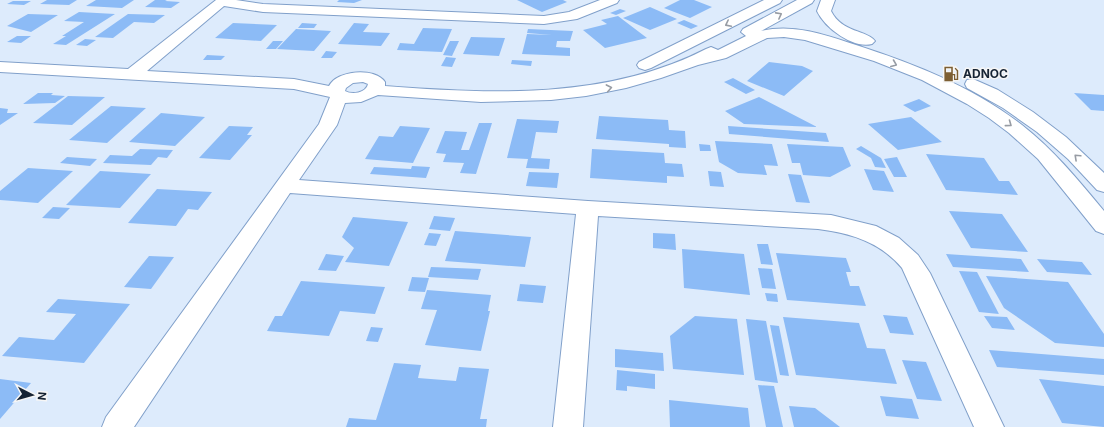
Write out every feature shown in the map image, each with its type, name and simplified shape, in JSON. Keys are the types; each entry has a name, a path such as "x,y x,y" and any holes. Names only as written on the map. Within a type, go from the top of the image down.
{"street":[{"path":"410,15 419,0"},
{"path":"133,74 219,4 263,8 544,20 572,16 612,0"},
{"path":"294,84 350,98 372,89 492,90 548,87 584,82 634,70 659,60 775,0"},
{"path":"698,60 807,0"},
{"path":"828,0 824,7 825,14 843,31"},
{"path":"1104,185 1065,145 1043,127 1002,100 939,68 843,31 808,20 797,24 804,30 832,38 943,84 988,109 1035,145 1055,165 1104,226"},
{"path":"117,427 328,125 372,89 456,97 491,98 572,94 630,83 698,60 722,54 758,35 778,32 811,36 875,56"},
{"path":"0,67 294,84 369,78 372,89"},
{"path":"328,125 338,94 338,85 350,79"},
{"path":"284,186 588,208 824,222 842,224 867,231 891,244 910,261 921,280 989,427"},
{"path":"568,427 588,208"}],"building":[{"path":"47,0 77,0 69,5 40,4"},
{"path":"96,0 134,0 122,8 86,6"},
{"path":"155,0 180,2 171,8 145,7"},
{"path":"339,0 362,0 354,3 337,2"},
{"path":"517,0 563,0 567,2 542,12"},
{"path":"680,0 694,0 712,7 690,18 664,8"},
{"path":"13,1 31,1 24,5 7,4"},
{"path":"650,7 677,19 650,30 623,18"},
{"path":"620,9 626,11 616,15 610,13"},
{"path":"79,12 115,14 66,45 53,44 66,36 62,36 84,22 64,21"},
{"path":"28,14 58,15 31,32 7,26"},
{"path":"128,14 165,15 154,23 134,22 113,38 95,37"},
{"path":"618,16 647,38 605,48 583,30 607,24 601,20"},
{"path":"684,20 698,26 691,29 677,23"},
{"path":"233,23 277,25 261,41 215,38"},
{"path":"302,23 317,24 314,28 298,28"},
{"path":"354,23 369,24 363,32 390,33 381,46 338,44"},
{"path":"423,28 452,29 442,52 397,50 400,43 414,44"},
{"path":"296,29 331,31 314,51 277,49"},
{"path":"528,29 573,31 570,41 557,41 556,47 570,48 570,56 522,54 527,34 552,35 527,33"},
{"path":"17,36 31,36 21,43 7,42"},
{"path":"471,37 505,38 499,56 463,54"},
{"path":"85,39 96,40 87,46 76,45"},
{"path":"273,41 283,41 276,49 266,49"},
{"path":"450,41 459,41 452,56 443,55"},
{"path":"326,51 337,52 332,58 321,58"},
{"path":"207,55 225,56 221,60 203,60"},
{"path":"446,57 456,58 452,67 441,66"},
{"path":"512,60 532,61 531,66 511,64"},
{"path":"769,62 802,66 813,71 784,96 747,81"},
{"path":"733,78 755,90 746,94 724,82"},
{"path":"38,93 53,93 51,95 65,96 55,103 23,104"},
{"path":"1074,93 1104,95 1104,111 1091,110"},
{"path":"68,96 105,97 72,125 33,123"},
{"path":"759,97 817,127 744,124 725,111"},
{"path":"919,99 931,106 915,112 903,105"},
{"path":"111,106 146,108 107,143 69,140"},
{"path":"0,108 8,109 7,113 18,113 0,125"},
{"path":"161,113 205,117 175,146 129,142"},
{"path":"599,116 668,120 669,130 685,131 686,148 669,147 669,144 596,139"},
{"path":"911,117 942,142 898,150 868,124"},
{"path":"517,119 559,121 557,133 536,132 531,158 550,159 549,169 526,168 528,159 507,158"},
{"path":"479,123 492,123 476,174 460,173 464,163 443,162 446,154 436,153 445,131 467,132 461,150 469,150"},
{"path":"229,126 253,127 247,135 252,135 230,160 199,158"},
{"path":"400,126 430,128 413,163 365,159 379,136 393,137"},
{"path":"728,126 826,133 829,142 729,134"},
{"path":"715,141 772,144 778,166 764,165 767,175 738,173 719,162"},
{"path":"699,144 710,145 711,151 700,151"},
{"path":"787,144 843,147 851,166 830,177 803,175 800,163 792,163"},
{"path":"861,146 881,158 886,168 875,167 871,158 856,149"},
{"path":"140,149 173,150 167,158 158,157 151,165 103,163 110,155 132,156"},
{"path":"592,149 664,153 665,163 682,164 684,177 667,176 667,183 590,178"},
{"path":"926,154 984,158 999,181 1009,181 1018,195 946,190"},
{"path":"67,157 97,159 90,166 60,163"},
{"path":"897,157 907,177 894,177 884,159"},
{"path":"412,166 430,167 426,178 370,174 374,167 411,169"},
{"path":"28,168 73,171 38,203 0,200 0,191"},
{"path":"864,169 884,171 894,192 873,190"},
{"path":"100,171 151,174 120,208 66,205"},
{"path":"708,171 721,172 724,187 710,186"},
{"path":"529,172 559,173 557,188 526,186"},
{"path":"788,174 801,175 810,203 796,202"},
{"path":"157,189 212,192 198,210 188,209 176,226 128,223"},
{"path":"53,207 70,208 59,219 42,218"},
{"path":"949,211 1002,214 1028,252 971,248"},
{"path":"434,216 455,218 450,231 429,229"},
{"path":"353,217 408,222 389,266 345,262 354,248 342,237"},
{"path":"455,231 531,237 525,267 445,261"},
{"path":"429,233 441,234 436,246 424,245"},
{"path":"653,233 675,234 676,250 653,248"},
{"path":"757,244 768,244 773,265 761,264"},
{"path":"682,249 744,254 750,295 684,288"},
{"path":"776,253 846,258 851,272 846,272 850,286 859,286 866,306 787,300"},
{"path":"326,254 344,256 336,271 318,270"},
{"path":"946,254 1021,259 1029,272 953,267"},
{"path":"149,256 174,257 151,289 124,287"},
{"path":"1037,259 1082,262 1092,275 1047,272"},
{"path":"431,267 481,269 478,280 428,277"},
{"path":"758,268 772,269 776,289 762,288"},
{"path":"959,271 977,272 999,314 979,312"},
{"path":"986,276 1068,282 1104,334 1104,347 1055,343 1004,308"},
{"path":"412,277 429,278 425,292 408,291"},
{"path":"301,281 385,287 375,314 340,311 329,336 267,331 275,316 282,316"},
{"path":"520,284 546,286 543,303 517,301"},
{"path":"427,290 491,295 488,311 490,311 481,351 425,345 437,310 421,309"},
{"path":"765,293 777,294 778,302 767,301"},
{"path":"58,299 130,304 84,363 2,356 19,337 54,340 76,314 46,312"},
{"path":"883,315 907,317 914,335 890,333"},
{"path":"695,316 737,319 744,375 673,369 670,336"},
{"path":"984,316 1007,317 1015,330 992,328"},
{"path":"783,317 859,323 867,348 885,349 897,384 796,375"},
{"path":"746,319 766,321 778,383 755,380"},
{"path":"770,325 779,326 789,376 780,375"},
{"path":"371,327 383,328 378,342 366,341"},
{"path":"615,349 663,353 664,371 615,367"},
{"path":"989,350 1104,359 1104,375 997,367"},
{"path":"902,360 926,362 942,401 917,399"},
{"path":"394,363 421,365 418,378 456,381 459,367 489,369 480,419 487,419 486,427 346,427 349,418 376,420"},
{"path":"617,370 655,374 655,389 627,386 627,391 616,390"},
{"path":"0,379 31,383 0,419"},
{"path":"1039,379 1104,386 1104,427 1062,423"},
{"path":"758,385 774,386 783,427 766,427"},
{"path":"880,396 912,399 919,419 886,416"},
{"path":"669,400 748,408 750,427 670,427"},
{"path":"789,406 815,408 840,427 794,427"}],"place":[{"name":"ADNOC","path":"951,74"}]}
